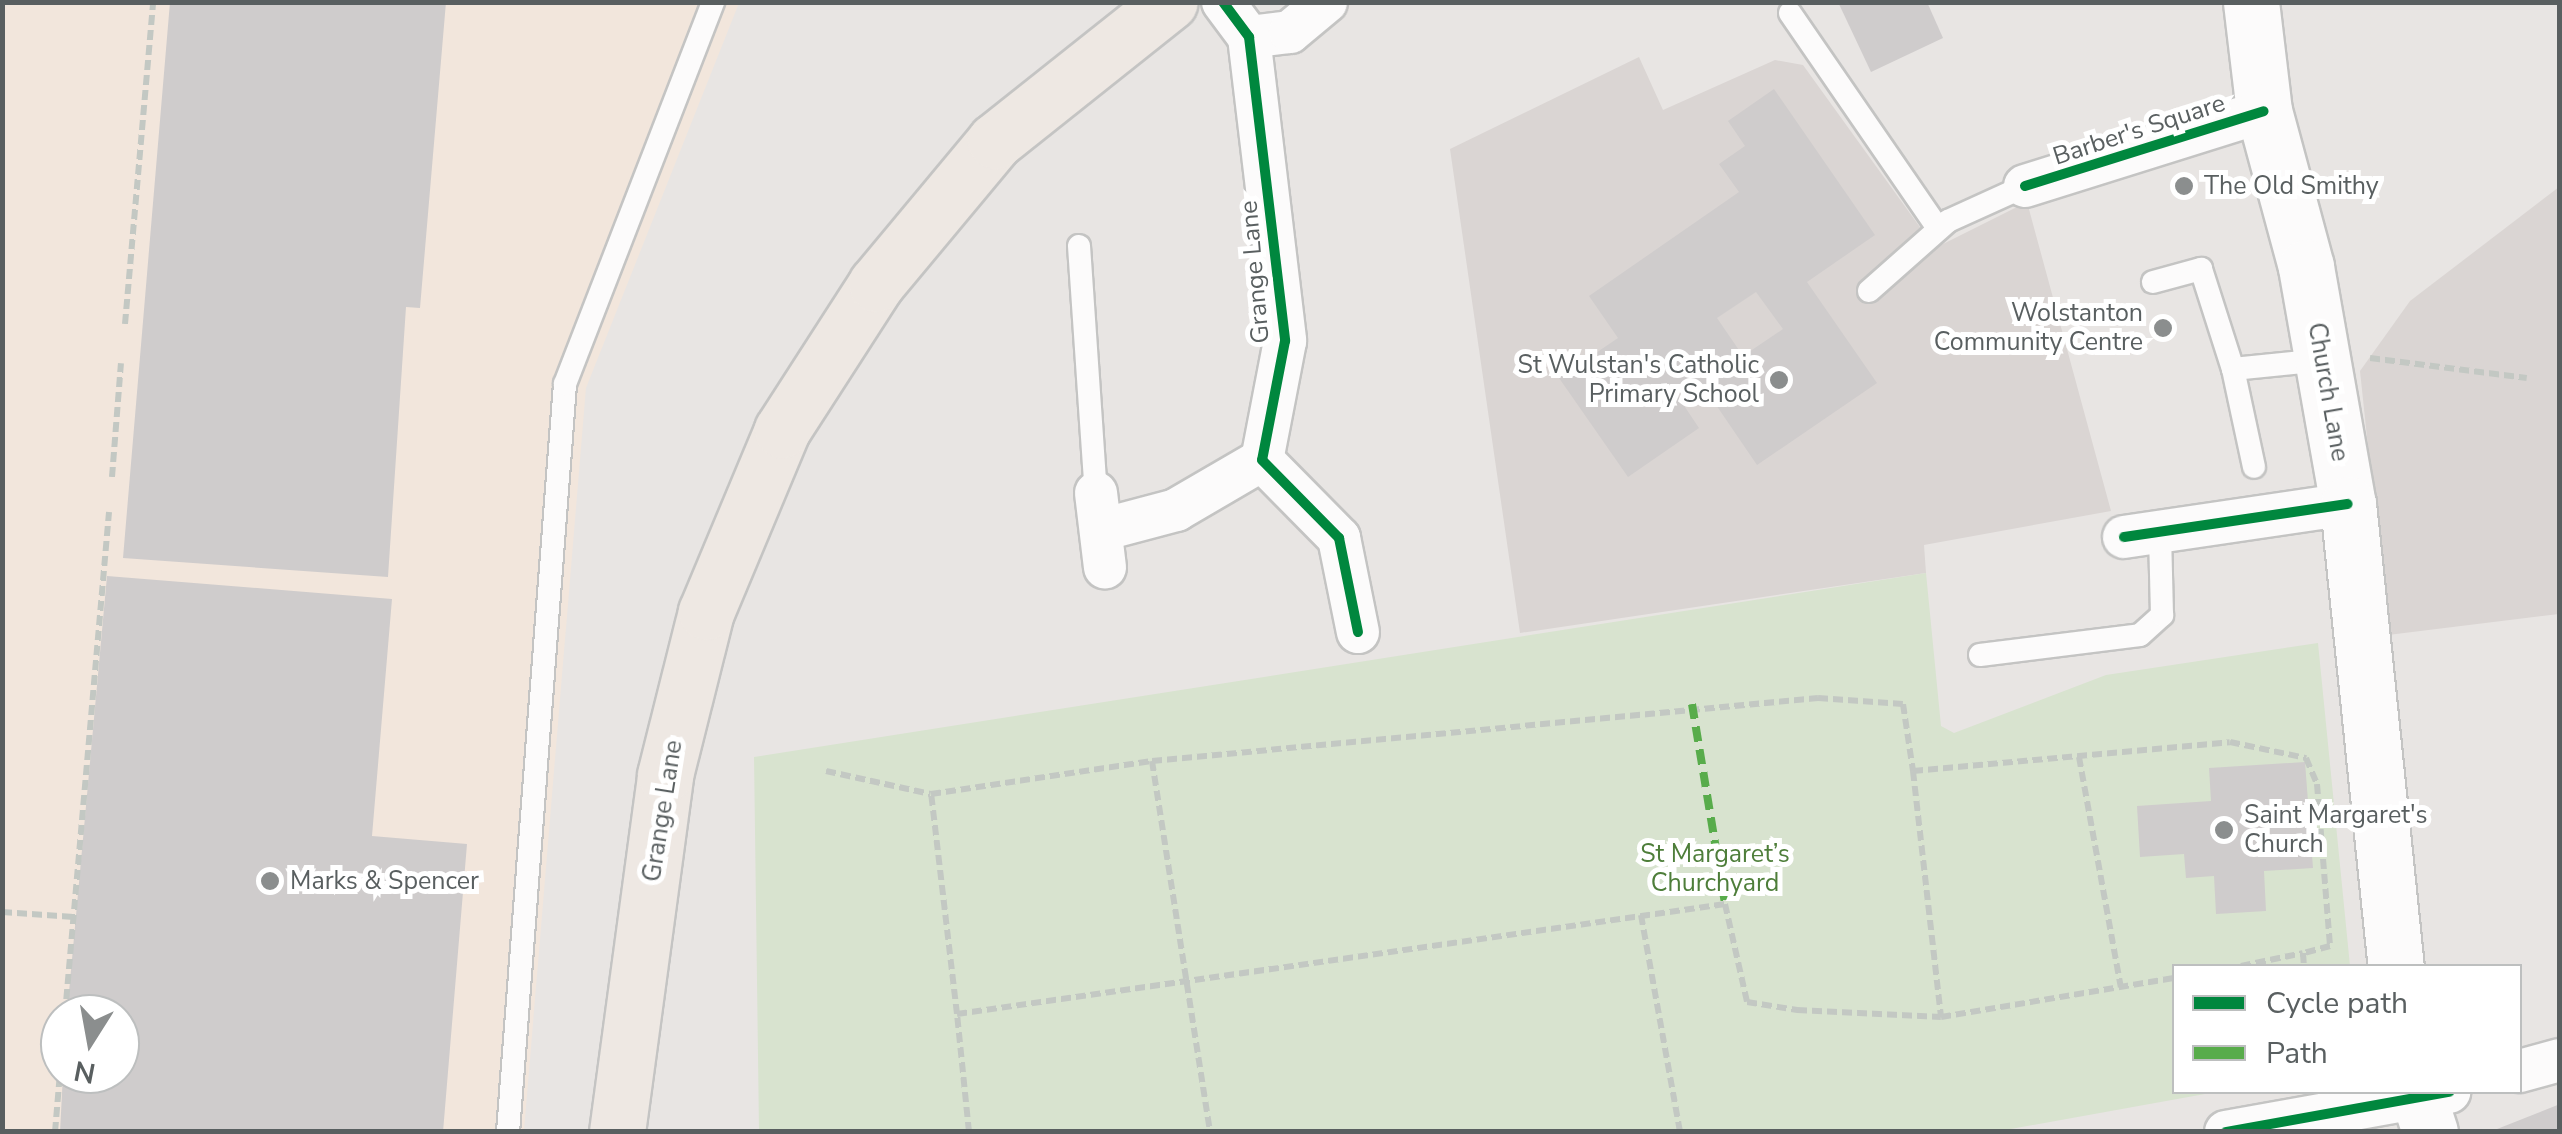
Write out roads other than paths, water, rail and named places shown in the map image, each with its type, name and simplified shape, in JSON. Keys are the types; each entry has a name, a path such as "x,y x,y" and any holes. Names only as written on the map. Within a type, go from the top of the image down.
{"highway":[{"name":"Grange Lane","path":"617,1132 666,775 706,612 782,430 876,284 995,141 1170,2"}],"main road":[{"name":"Church Lane","path":"2251,2 2264,111 2322,355 2348,504 2396,964"}],"street":[{"name":"Grange Lane","path":"1224,2 1249,37 1285,340 1262,460"},
{"path":"1249,37 1290,32 1326,2"},
{"name":"Barber's Square","path":"2026,186 2264,111"},
{"path":"1101,530 1176,510 1262,460 1339,538 1358,632"},
{"path":"2142,536 2348,504"},
{"path":"2522,1070 2560,1060"},
{"path":"2226,1132 2429,1104"}],"lane":[{"path":"508,1132 565,384 713,2"},
{"path":"1790,13 1938,228"},
{"path":"1869,291 1938,228 2026,186"},
{"path":"1080,246 1101,530"},
{"path":"2152,282 2201,269 2233,369 2254,468"},
{"path":"2233,369 2322,355"},
{"path":"1980,655 2140,635 2162,615 2142,536"}],"place":[{"name":"The Old Smithy","path":"2184,186"},
{"name":"Wolstanton Community Centre","path":"2163,328"},
{"name":"St Wulstan's Catholic Primary School","path":"1779,380"},
{"name":"Saint Margaret's Church","path":"2224,830"},
{"name":"Marks & Spencer","path":"270,881"}],"park label":[{"name":"St Margaret’s Churchyard","path":"1715,870"}]}
